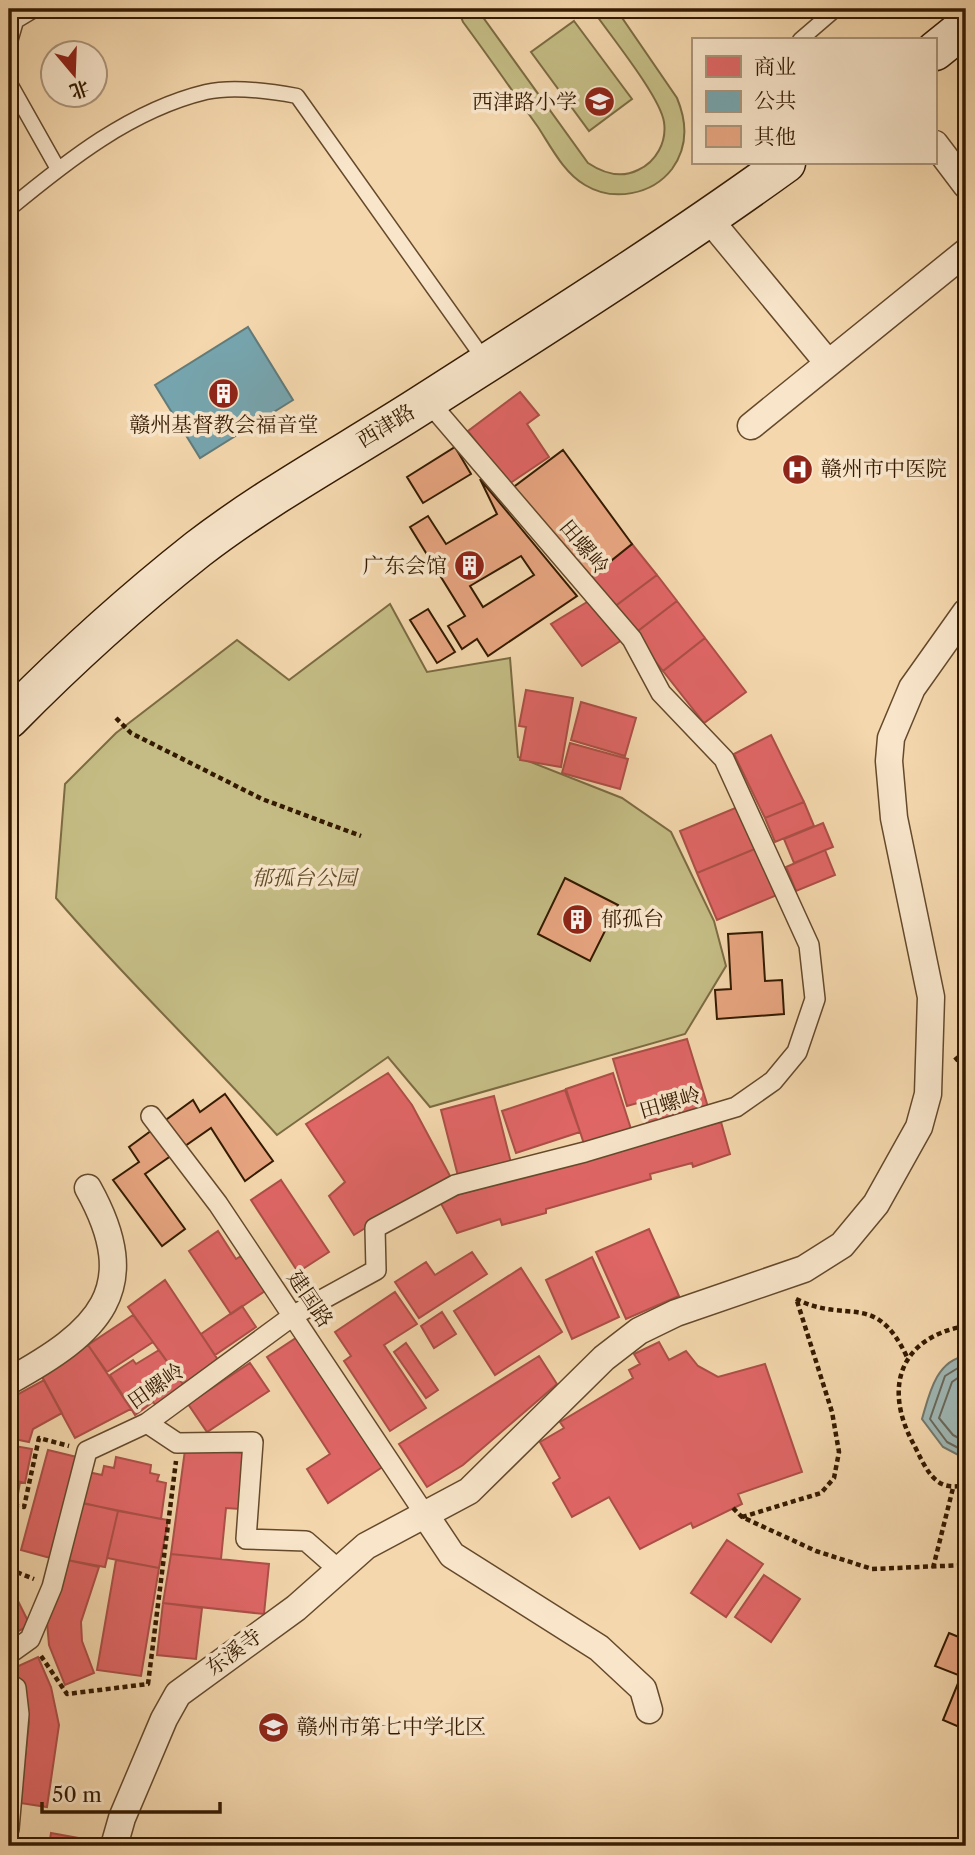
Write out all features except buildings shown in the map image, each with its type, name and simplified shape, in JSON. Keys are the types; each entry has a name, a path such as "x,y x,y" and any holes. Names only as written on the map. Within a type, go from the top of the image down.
{"main road":[{"path":"936,50 966,26"},
{"name":"西津路","path":"9,719 84,643 199,548 300,478 428,401 709,219 785,164"}],"street":[{"path":"936,145 966,185"},
{"path":"709,219 828,363"},
{"path":"751,426 966,252"},
{"name":"田螺岭","path":"87,1451 147,1423 294,1315 376,1270 375,1228 455,1185 585,1152 736,1107 773,1081 797,1052 815,999 810,945 724,759 661,693 632,639 428,401"},
{"name":"东溪寺","path":"114,1846 122,1818 178,1694 296,1608 366,1546 469,1491 604,1358 639,1331 676,1313 788,1276 825,1257 860,1225 906,1154 928,1094 931,997 894,818 889,761 891,738 912,688 966,612"},
{"name":"建国路","path":"151,1116 218,1204 424,1513"},
{"path":"9,1381 89,1328 109,1294 114,1275 111,1235 88,1188"},
{"path":"147,1423 177,1443 253,1442 246,1539 306,1541 340,1570"},
{"path":"9,1654 30,1639 52,1587 87,1451"},
{"path":"424,1513 452,1555 599,1648 643,1689 649,1710"},
{"path":"9,1683 16,1688 19,1714 9,1829"}],"lane":[{"path":"9,45 16,20 36,9"},
{"path":"802,38 836,9"},
{"path":"9,82 58,169"},
{"path":"9,209 58,169 101,139 152,112 208,91 270,92 297,96 486,362"}],"path":[{"path":"116,718 131,733 262,799 361,836"},
{"path":"742,1517 821,1493 834,1478 839,1452 832,1412 788,1276"},
{"path":"797,1301 881,1319 896,1335 907,1357"},
{"path":"966,1326 949,1329 907,1357 899,1376 897,1402 906,1431 936,1480 953,1488 966,1485"},
{"path":"9,1568 17,1506 24,1507 39,1438 87,1451"},
{"path":"30,1639 66,1694 148,1684 177,1443"},
{"path":"933,1568 953,1488"},
{"path":"733,1508 742,1517 816,1551 872,1569 966,1565"}],"green space":[{"path":"458,9 477,9 588,163 606,172 625,174 644,166 655,157 664,137 664,122 653,97 633,65 592,9 616,9 677,98 684,134 681,152 672,169 654,185 632,193 608,193 577,180 558,159 463,22"},
{"path":"574,21 632,99 589,131 531,52"},
{"name":"郁孤台公园","path":"390,604 427,672 510,658 518,757 622,798 671,832 714,921 726,966 685,1034 430,1107 388,1057 277,1135 56,898 65,784 116,733 237,640 289,680"},
{"path":"966,718 966,924 960,881 958,821 960,760"}],"water":[{"path":"966,1356 966,1459 943,1447 922,1419 931,1390 941,1371 947,1364"}],"place":[{"name":"西津路小学","path":"600,102"},
{"name":"赣州基督教会福音堂","path":"224,393"},
{"name":"赣州市中医院","path":"798,469"},
{"name":"广东会馆","path":"470,566"},
{"name":"郁孤台","path":"578,919"},
{"name":"赣州市第七中学北区","path":"274,1727"}]}
